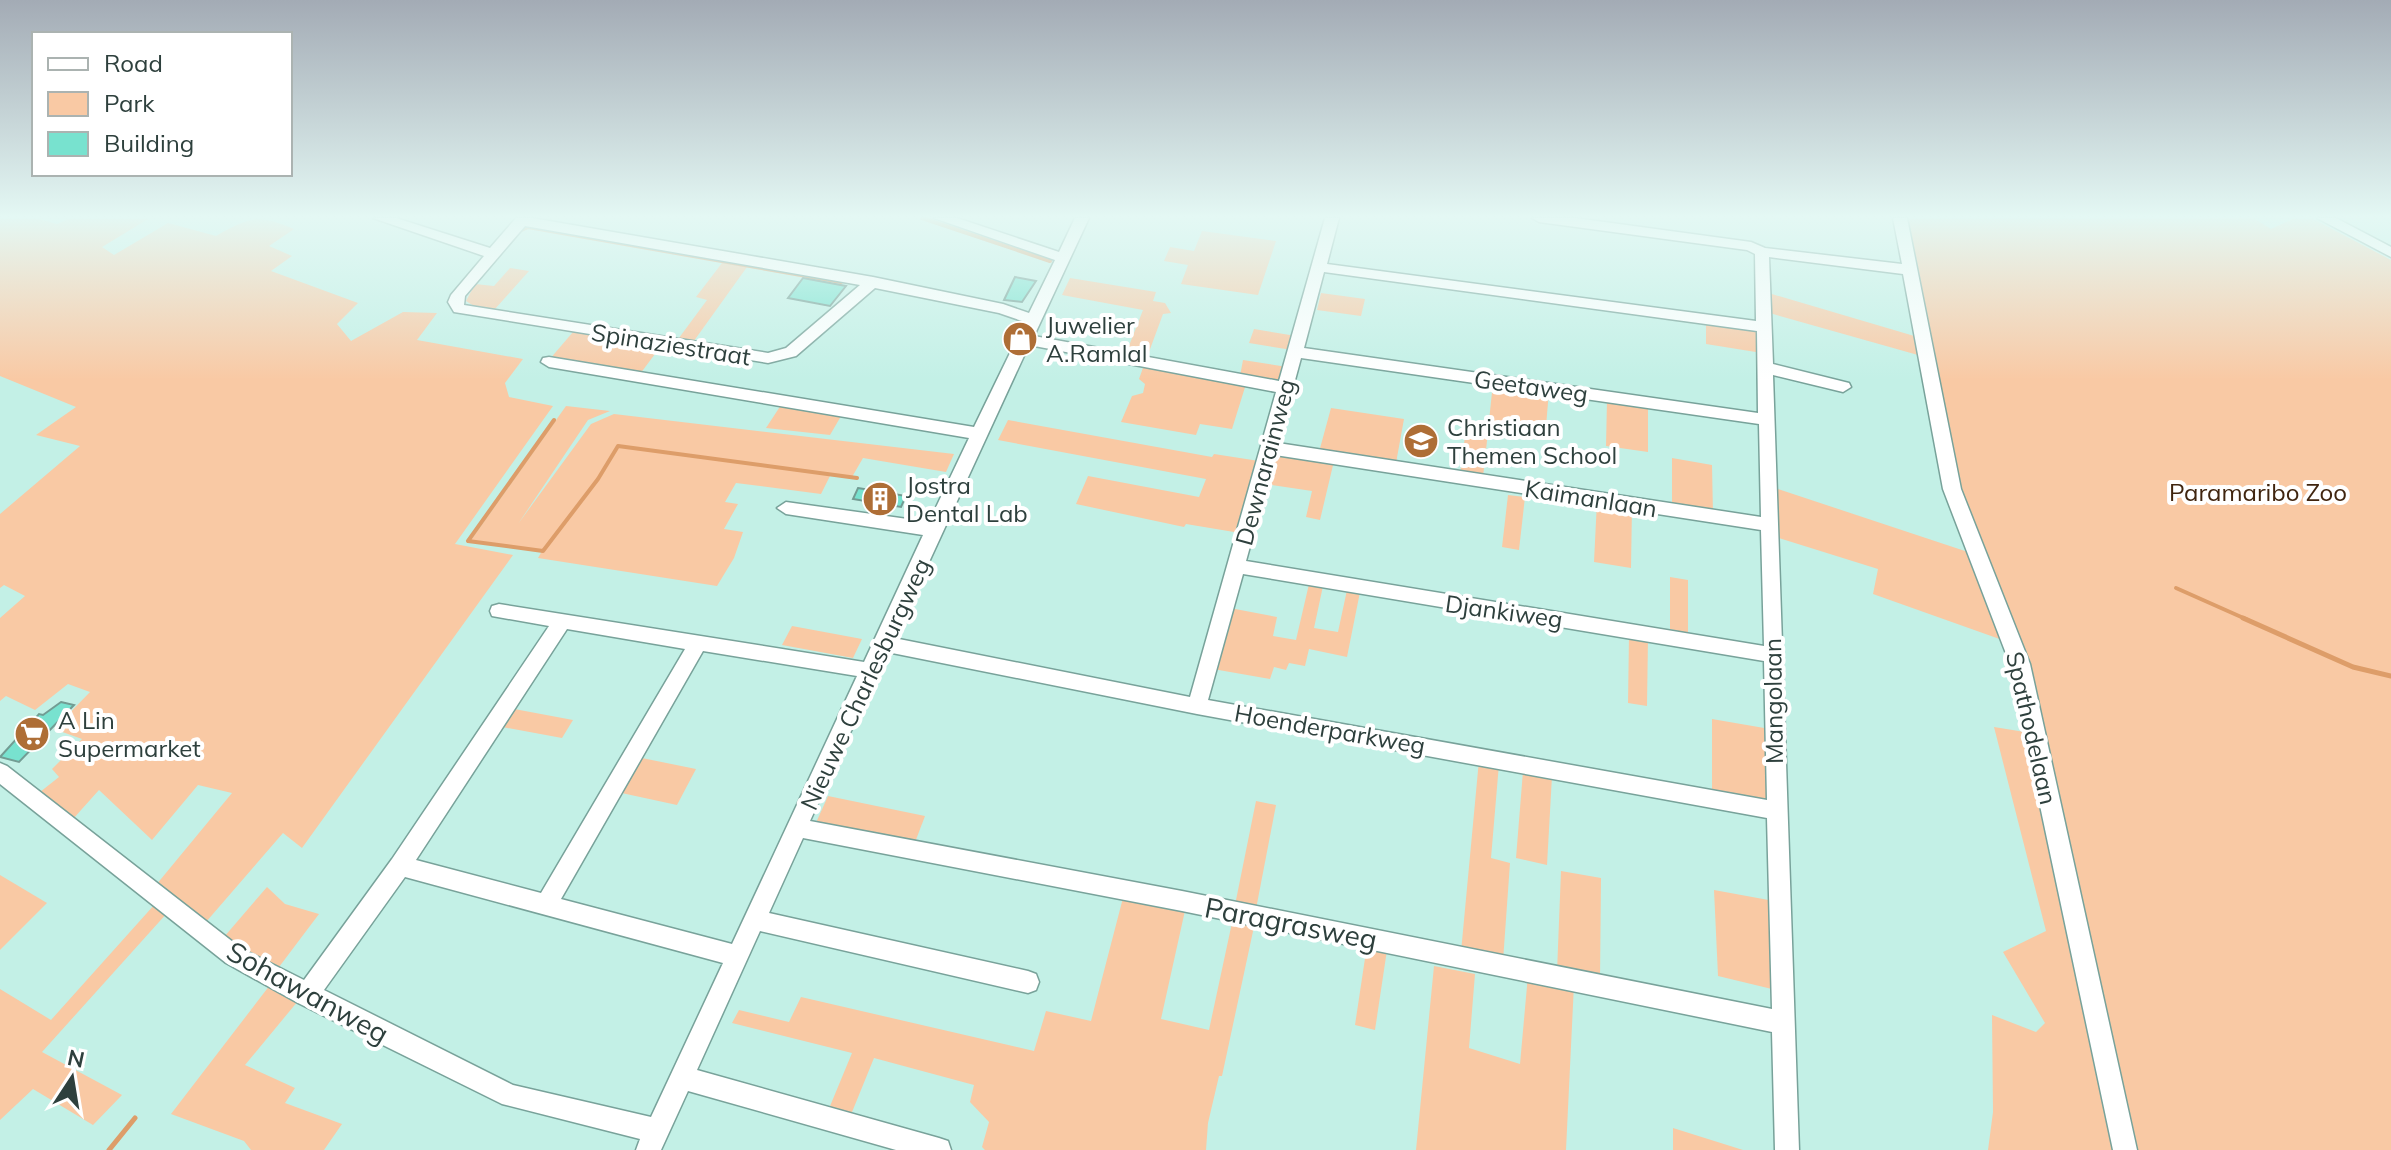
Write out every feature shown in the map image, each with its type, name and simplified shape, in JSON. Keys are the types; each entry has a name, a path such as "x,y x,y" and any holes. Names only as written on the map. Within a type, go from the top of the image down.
{"street":[{"name":"Spinaziestraat","path":"476,272 458,295 455,302 459,309 768,358 791,352 873,282"},
{"path":"815,272 958,298 1034,320"},
{"name":"Nieuwe Charlesburgweg","path":"653,1140 1057,272"},
{"name":"Dewnarainweg","path":"1197,706 1318,272"},
{"path":"1354,272 1764,327"},
{"name":"Mangolaan","path":"1763,272 1787,1150"},
{"name":"Spathodelaan","path":"1910,272 1952,489 2020,664 2125,1150"},
{"path":"1025,339 1285,388"},
{"name":"Geetaweg","path":"1295,352 1768,420"},
{"path":"549,362 980,434"},
{"path":"1766,367 1818,383 1843,387"},
{"name":"Kaimanlaan","path":"1270,448 1770,525"},
{"path":"786,508 936,530"},
{"name":"Djankiweg","path":"1237,566 1387,594 1586,623 1772,655"},
{"path":"499,611 871,671"},
{"path":"306,995 400,866 563,621"},
{"path":"545,906 699,642"},
{"name":"Hoenderparkweg","path":"884,644 1197,706 1777,811"},
{"name":"Sohawanweg","path":"0,772 234,956 510,1096 653,1140"},
{"name":"Paragrasweg","path":"798,828 1182,901 1784,1023"},
{"path":"400,866 738,956"},
{"path":"755,920 1028,982"},
{"path":"681,1077 939,1150"}],"green space":[{"path":"0,272 273,272 358,303 337,324 351,341 403,312 437,313 417,340 523,359 505,383 509,397 553,406 455,544 513,555 302,848 283,833 206,922 156,885 232,793 198,785 152,840 99,790 73,819 40,792 59,777 52,769 82,739 54,729 90,692 68,684 35,710 6,696 0,701 0,618 25,596 4,585 0,588 0,514 80,446 36,435 76,407 0,376"},
{"path":"507,272 528,272 495,309 474,306 466,301 475,284 494,286"},
{"path":"715,272 744,272 691,345 676,342 707,300 696,297"},
{"path":"1186,272 1266,272 1258,295 1181,284"},
{"name":"Paramaribo Zoo","path":"1915,272 2391,272 2391,1150 2130,1150 2026,670 1955,489"},
{"path":"1070,278 1156,292 1153,301 1165,303 1171,313 1163,314 1146,360 1125,356 1143,310 1062,295"},
{"path":"1765,292 1921,338 1925,357 1766,312"},
{"path":"1321,293 1365,299 1361,316 1317,310"},
{"path":"1706,322 1751,327 1758,331 1762,353 1706,344"},
{"path":"1254,329 1296,336 1292,350 1249,343"},
{"path":"573,332 661,346 640,374 549,360"},
{"path":"1243,360 1287,367 1282,383 1240,376"},
{"path":"1144,365 1246,384 1232,429 1200,424 1196,435 1121,422 1132,396 1143,393 1145,384 1139,379"},
{"path":"1493,383 1549,391 1545,438 1488,430"},
{"path":"1607,400 1648,406 1648,452 1606,446"},
{"path":"783,402 844,411 830,435 766,428"},
{"path":"566,406 610,411 588,420 518,524 591,424 614,414 954,454 946,472 863,458 852,477 831,474 821,494 736,483 725,502 738,504 724,529 743,532 734,558 717,586 538,558 542,551 471,540"},
{"path":"1331,408 1404,419 1396,463 1319,452"},
{"path":"1008,420 1212,457 1214,454 1259,461 1240,533 1186,524 1184,527 1076,504 1088,476 1199,497 1206,479 998,440"},
{"path":"1466,429 1488,432 1483,477 1460,474"},
{"path":"1274,454 1334,461 1320,520 1306,517 1312,491 1265,484"},
{"path":"1672,458 1712,465 1713,514 1672,507"},
{"path":"1775,488 1974,554 2008,642 1873,594 1878,569 1776,537"},
{"path":"1508,495 1525,497 1519,550 1502,547"},
{"path":"1597,501 1632,507 1631,568 1594,562"},
{"path":"1670,577 1688,580 1688,633 1670,629"},
{"path":"1309,584 1323,586 1314,628 1338,632 1347,590 1360,592 1347,657 1309,649 1305,666 1289,663 1286,670 1274,667 1270,679 1213,669 1230,608 1277,617 1273,636 1296,640"},
{"path":"792,626 862,639 853,658 782,645"},
{"path":"1629,635 1648,638 1647,706 1628,703"},
{"path":"509,708 573,720 562,738 497,726"},
{"path":"1712,719 1770,729 1772,801 1712,793"},
{"path":"1994,727 2031,733 2119,1150 1988,1150 1993,1112 1992,1015 2036,1032 2045,1023 2003,952 2046,931"},
{"path":"637,757 696,769 677,805 617,792"},
{"path":"1479,760 1499,764 1491,858 1510,863 1503,961 1461,952"},
{"path":"1523,771 1552,776 1547,865 1516,858"},
{"path":"828,796 925,816 914,845 815,825"},
{"path":"1256,801 1276,805 1256,909 1235,905"},
{"path":"1561,871 1601,878 1600,980 1557,972"},
{"path":"0,875 47,903 0,950"},
{"path":"267,887 285,904 319,914 276,971 224,937"},
{"path":"1714,890 1774,901 1776,990 1718,976"},
{"path":"1124,894 1186,906 1161,1019 1209,1030 1233,918 1255,922 1222,1076 1219,1076 1208,1123 1206,1150 985,1150 982,1147 989,1122 970,1102 974,1085 874,1058 850,1117 828,1111 852,1053 732,1023 739,1010 789,1022 801,997 1034,1051 1046,1011 1091,1021"},
{"path":"155,904 168,912 42,1052 122,1095 93,1125 33,1089 0,1120 0,989 51,1020"},
{"path":"1367,945 1387,950 1375,1030 1355,1025"},
{"path":"1434,966 1475,974 1469,1048 1520,1064 1528,975 1574,984 1566,1150 1416,1150"},
{"path":"270,985 298,1001 245,1065 295,1088 285,1103 342,1124 324,1150 251,1150 244,1141 171,1114"},
{"path":"1673,1128 1743,1150 1673,1150"}],"building":[{"path":"1015,277 1036,281 1022,302 1004,300"},
{"path":"803,278 846,286 830,306 788,298"},
{"name":"Jostra Dental Lab","path":"858,488 906,496 901,507 853,499"},
{"name":"A Lin Supermarket","path":"61,702 74,705 19,762 0,757 39,714 43,715"}],"waterway":[{"path":"782,272 841,282"},
{"path":"554,420 468,541 543,551 598,479 618,446 857,478"},
{"path":"2176,588 2248,620"},
{"path":"2243,618 2353,667 2391,676"},
{"path":"109,1150 135,1118"}],"place":[{"name":"Juwelier A.Ramlal","path":"1020,339"},
{"name":"Christiaan Themen School","path":"1421,441"},
{"name":"Jostra Dental Lab","path":"880,499"},
{"name":"A Lin Supermarket","path":"32,734"}]}
